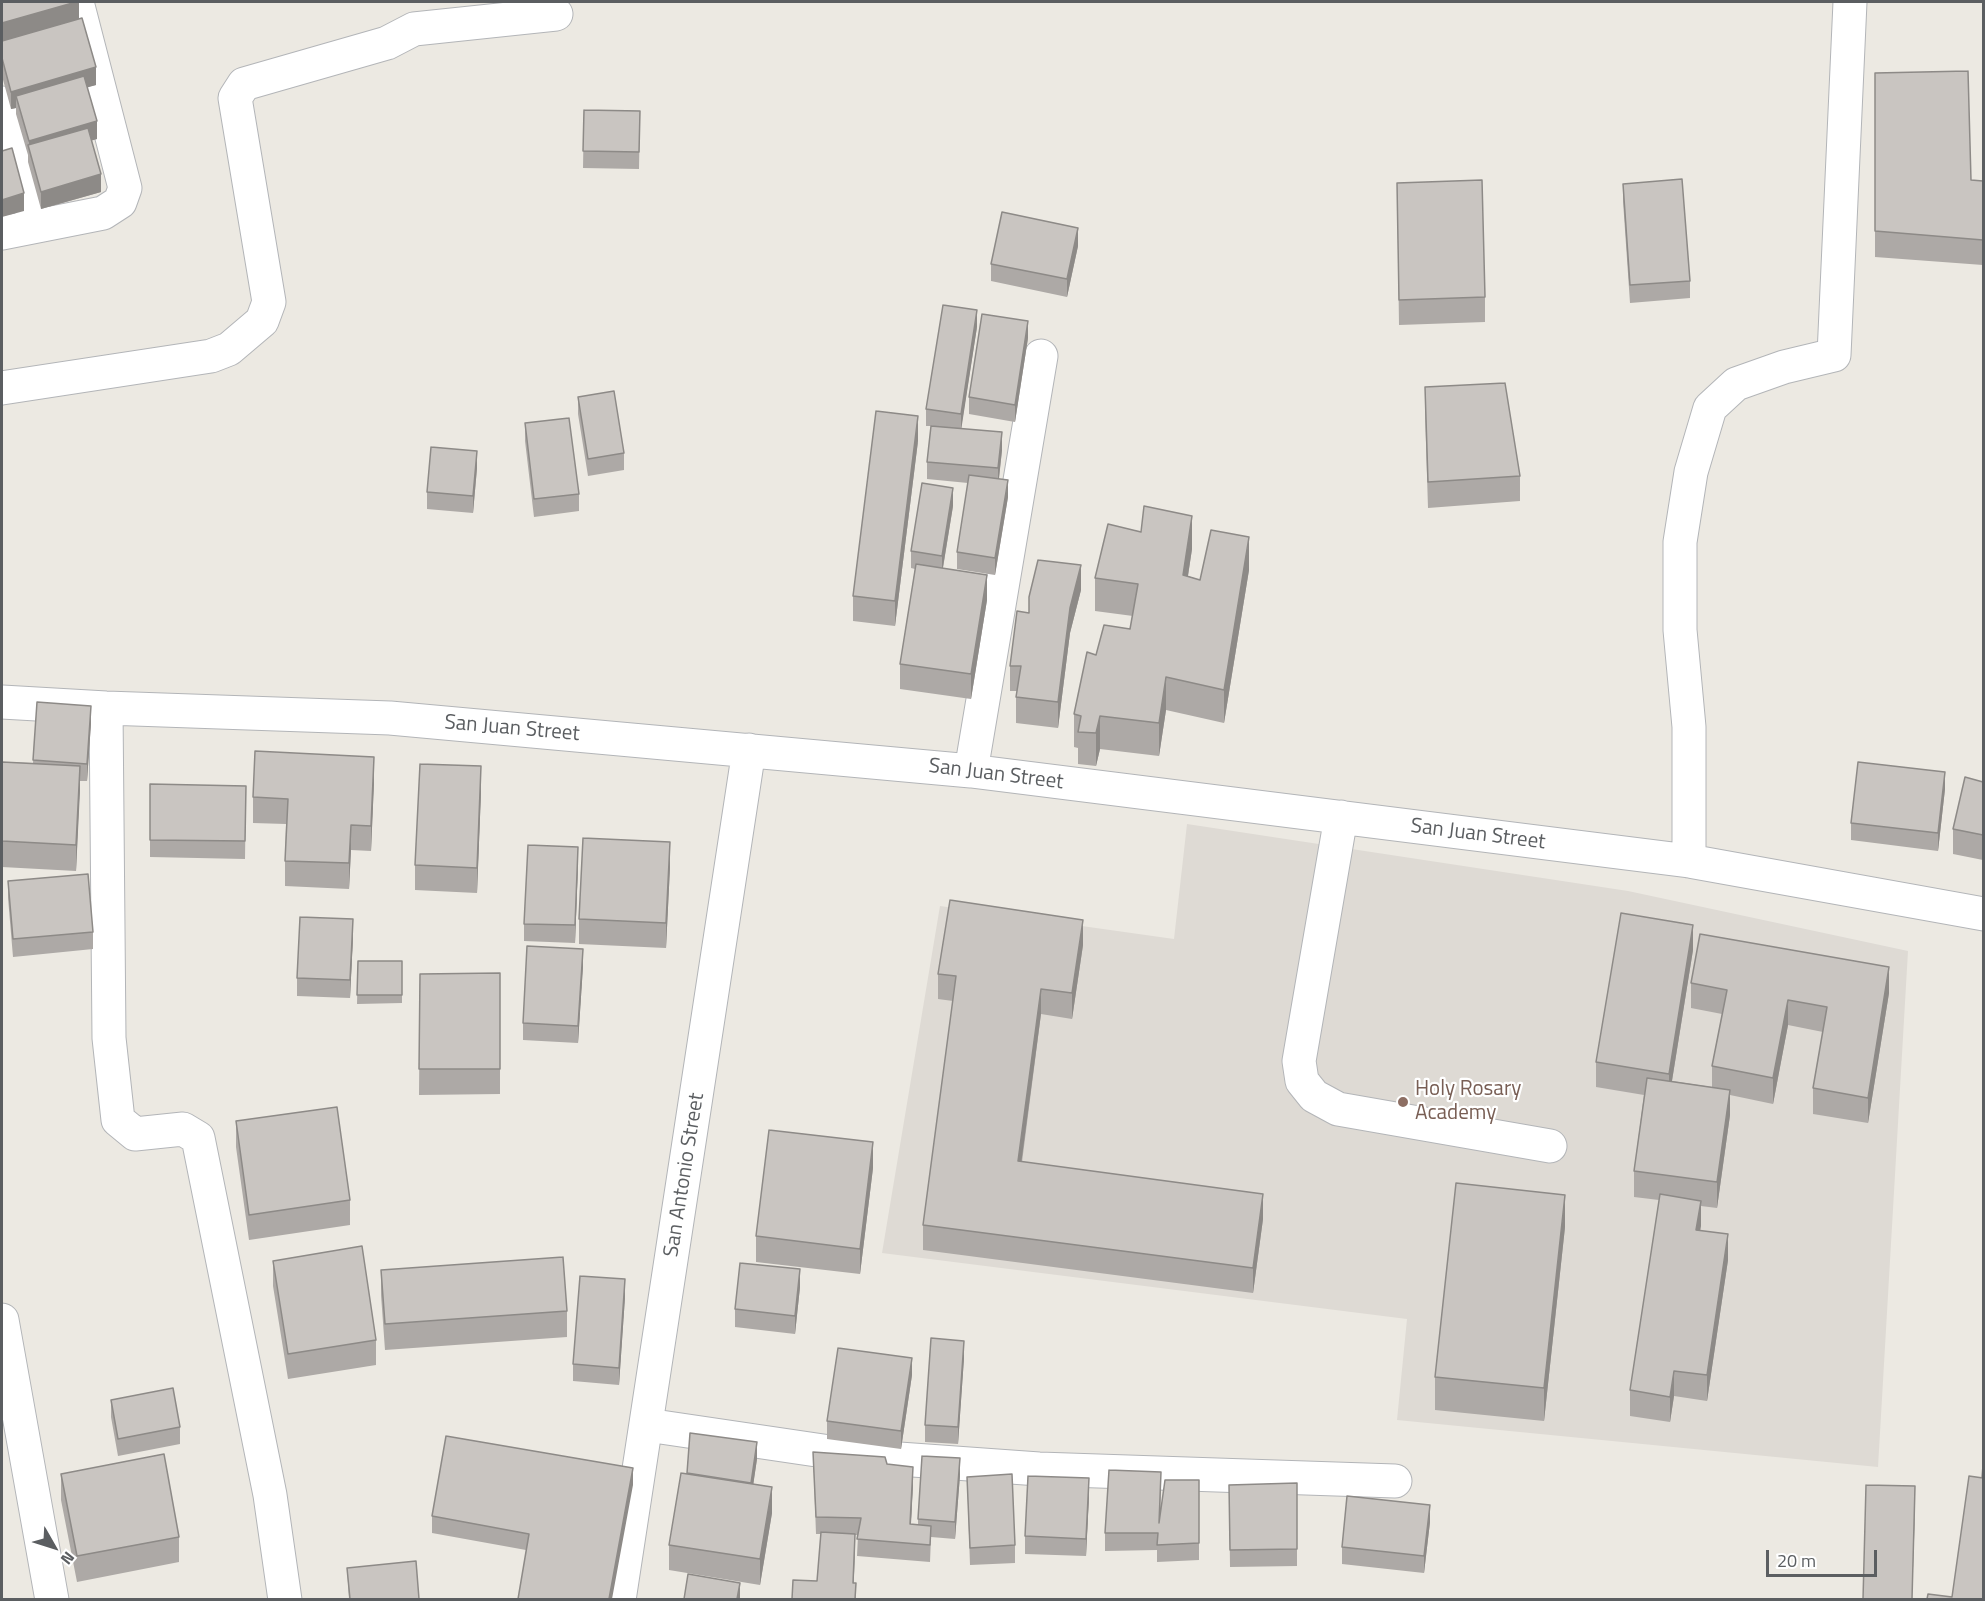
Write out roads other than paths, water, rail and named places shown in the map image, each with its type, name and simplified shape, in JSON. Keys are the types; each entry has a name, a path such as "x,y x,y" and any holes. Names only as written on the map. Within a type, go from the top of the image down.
{"street":[{"path":"2,233 103,213 120,202 125,188 77,2"},
{"path":"1689,861 1689,727 1680,630 1680,542 1691,472 1710,408 1736,384 1784,367 1834,356 1850,2"},
{"path":"2,388 211,356 229,349 262,321 269,302 235,98 244,84 387,43 414,29 556,14"},
{"path":"2,103 36,226"},
{"path":"971,771 1041,356"},
{"name":"San Juan Street","path":"2,702 390,718 971,771 1689,861 1983,914"},
{"path":"106,708 109,1038 118,1120 135,1134 183,1129 198,1138 270,1495 285,1599"},
{"name":"San Antonio Street","path":"619,1599 749,750"},
{"path":"1341,817 1299,1061 1302,1081 1314,1096 1338,1109 1550,1146"},
{"path":"2,1320 51,1599"},
{"path":"647,1425 857,1456 1039,1469 1395,1481"}],"place":[{"name":"Holy Rosary Academy","path":"1403,1102"}]}
